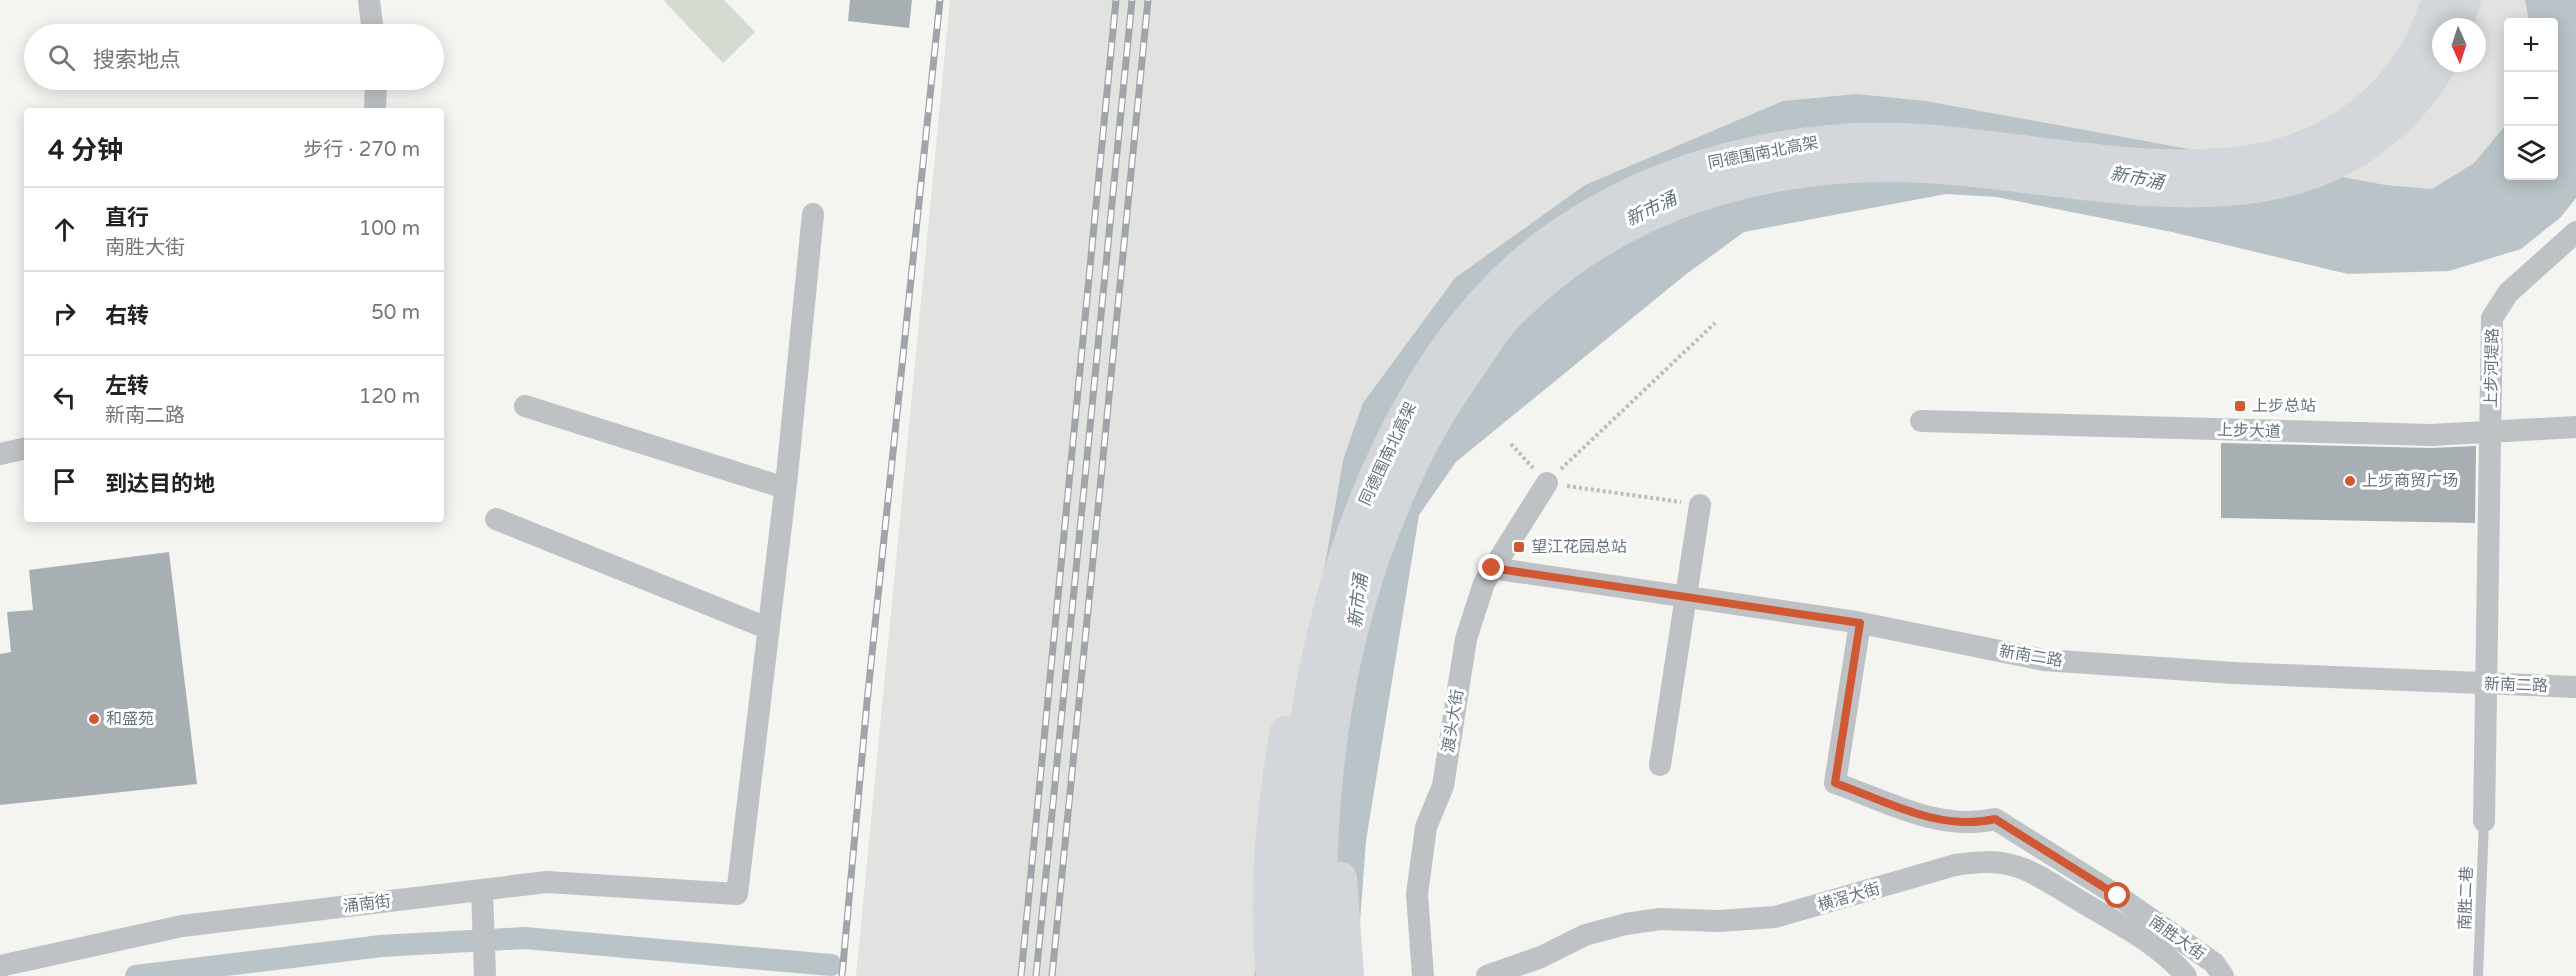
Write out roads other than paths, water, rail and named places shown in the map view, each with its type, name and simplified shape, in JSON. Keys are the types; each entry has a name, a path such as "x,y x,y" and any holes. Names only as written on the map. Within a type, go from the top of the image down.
{"main road":[{"name":"同德围南北高架","path":"1297,976 1295,873 1302,751 1314,680 1350,542 1364,504 1410,405 1434,366 1465,324 1530,258 1565,231 1611,203 1645,186 1732,156 1831,140 1932,140 2116,162 2174,164 2232,162 2279,155 2308,145 2340,129 2367,111 2387,92 2417,49 2432,20 2437,0"},
{"path":"2460,18 2465,0"},
{"name":"同德围南北高架","path":"1322,976 1322,827 1330,741 1338,690 1373,556 1391,508 1425,437 1452,392 1504,318 1549,278 1598,241 1648,215 1698,194 1761,178 1841,168 1926,167 2185,193 2235,190 2274,184 2332,165 2369,143 2400,117 2426,90 2437,72"},
{"path":"1272,976 1269,859 1280,765 1299,687 1329,616"},
{"path":"1338,690 1342,896 1348,976"}],"street":[{"path":"369,0 372,24"},
{"path":"375,108 376,90"},
{"path":"496,519 767,628 785,488 813,214"},
{"name":"上步河堤路","path":"2484,820 2492,318 2508,293 2576,232"},
{"path":"525,406 785,488"},
{"name":"上步大道","path":"1921,421 2431,435 2576,427"},
{"path":"0,454 24,449"},
{"name":"渡头大街","path":"1423,976 1418,894 1426,827 1443,786 1466,639 1484,583 1547,483"},
{"path":"1660,765 1700,505"},
{"name":"新南二路","path":"1492,568 1860,623 2044,660 2234,673 2576,687"},
{"name":"南胜大街","path":"1860,623 1835,783 1935,818 1969,824 1995,819 2167,929 2214,963 2223,976"},
{"name":"涌南街","path":"0,966 182,926 547,882 737,894 767,628"},
{"name":"横滘大街","path":"1487,976 1541,957 1585,935 1626,924 1660,918 1719,921 1775,917 1955,865 1982,861 2019,866 2143,939 2186,976"},
{"path":"482,890 485,976"}],"lane":[{"name":"南胜二巷","path":"2478,976 2484,820"}],"water":[{"name":"新市涌","path":"2525,0 2576,0 2576,198 2561,217 2521,249 2449,271 2348,274 2172,232 1996,197 1946,194 1744,232 1685,275 1456,462 1419,515 1366,841 1356,976 1254,976 1343,460 1363,403 1455,278 1585,185 1783,101 1857,94 1926,101 2386,185 2432,189 2474,163 2504,127 2504,180 2558,180 2558,18 2528,18"}],"waterway":[{"path":"136,976 381,946 525,938 831,965"}],"railway":[{"path":"842,976 867,702 940,0"},
{"path":"1021,976 1116,0"},
{"path":"1036,976 1132,0"},
{"path":"1052,976 1148,0"}],"place":[{"name":"上步总站","path":"2240,406"},
{"name":"上步商贸广场","path":"2350,481"},
{"name":"望江花园总站","path":"1519,547"},
{"name":"和盛苑","path":"94,719"}]}
